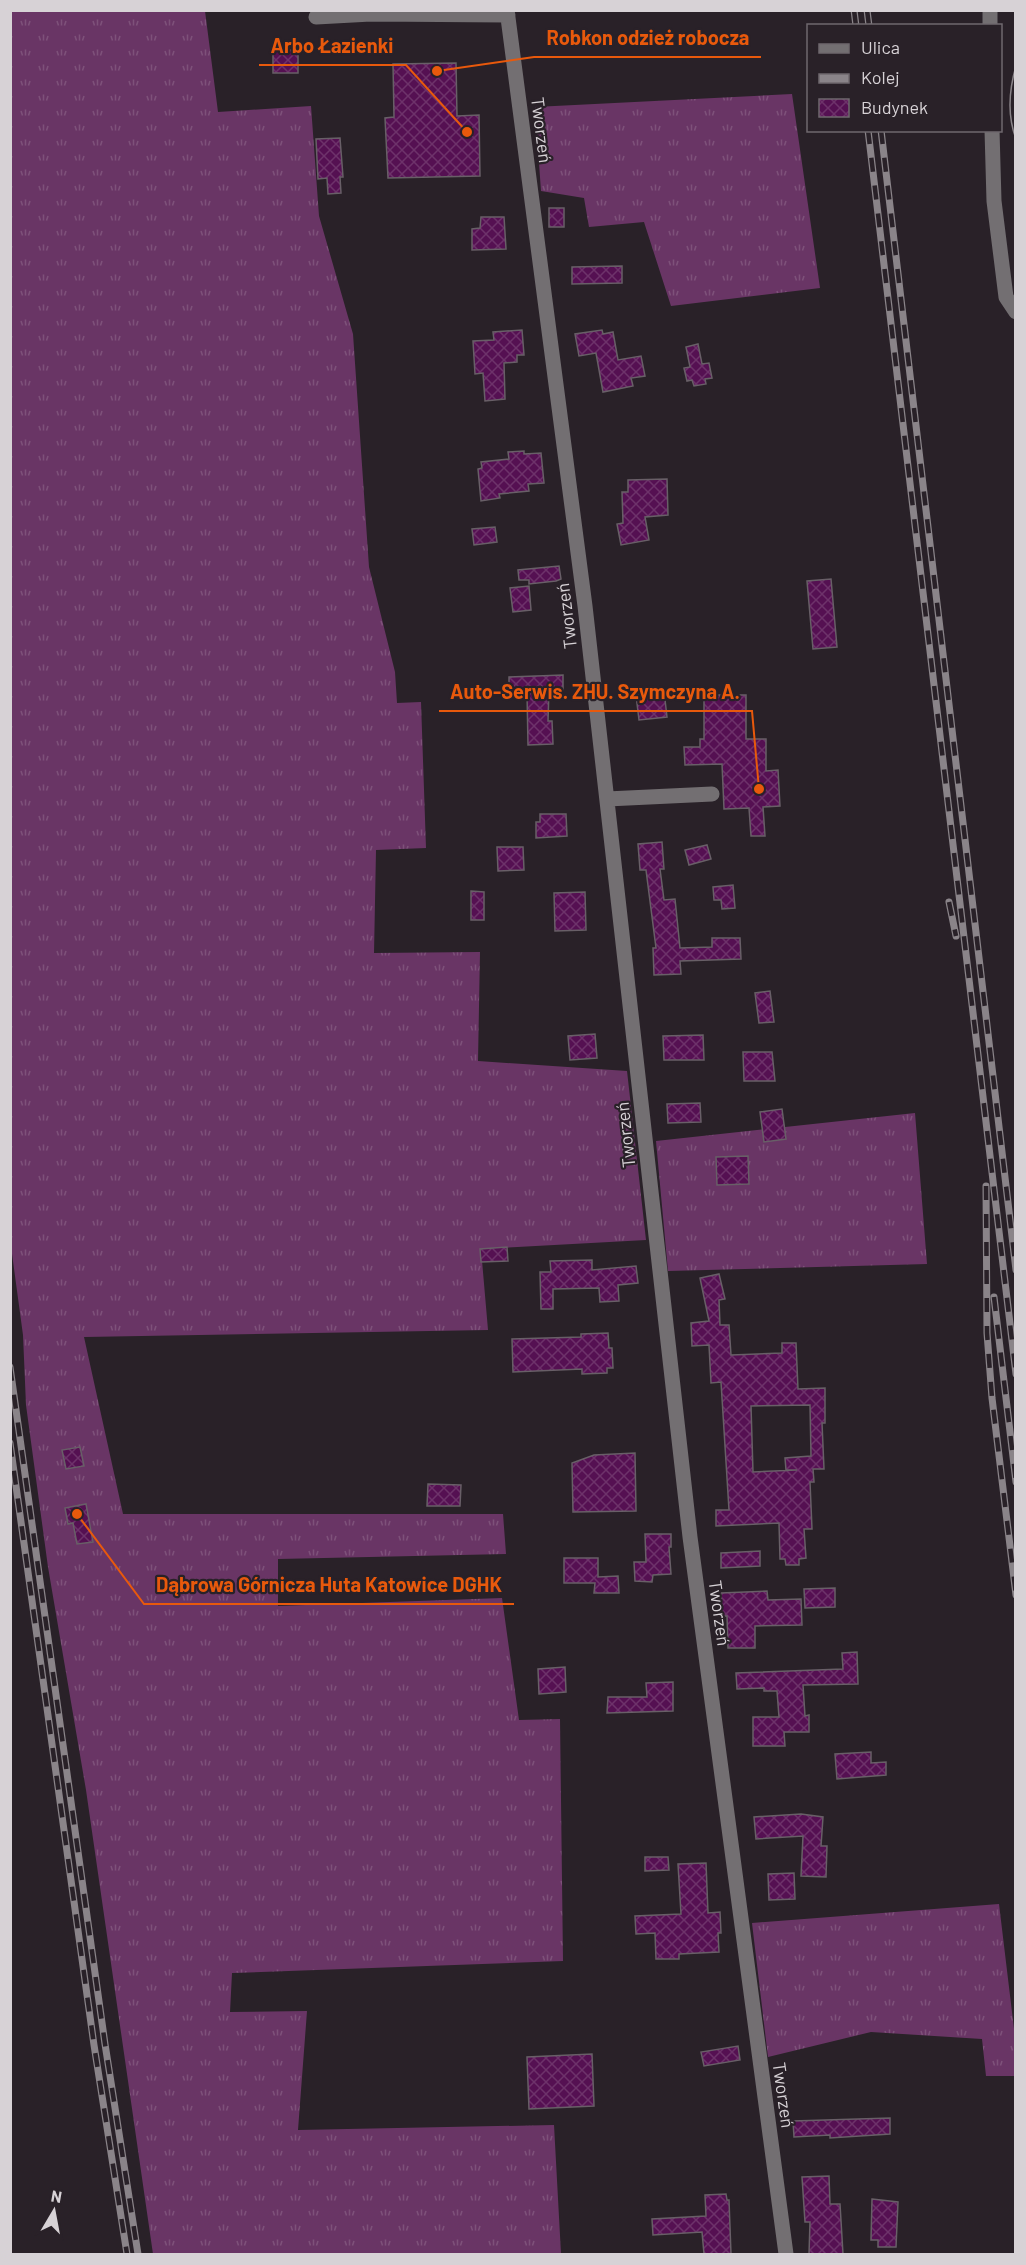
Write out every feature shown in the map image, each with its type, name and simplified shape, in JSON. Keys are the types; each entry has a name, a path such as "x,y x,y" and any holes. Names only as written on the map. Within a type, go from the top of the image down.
{"street":[{"path":"316,17 371,14 507,13"},
{"name":"Tworzeń","path":"507,13 585,606 690,1537 786,2254"},
{"path":"992,132 994,201 1006,297 1016,312"},
{"path":"607,799 712,794"}],"green space":[{"path":"10,11 205,11 218,112 311,106 319,216 353,334 369,567 395,672 397,703 421,702 426,848 376,850 374,953 480,952 478,1061 627,1071 646,1240 481,1249 488,1330 84,1337 123,1514 503,1514 506,1554 278,1559 278,1606 502,1598 519,1720 560,1719 563,1961 232,1973 230,2012 307,2011 298,2130 554,2125 561,2254 153,2254 86,1790 48,1567 26,1405 23,1335 10,1239"},
{"path":"792,94 820,288 671,306 644,222 589,227 584,198 541,191 535,107"},
{"path":"915,1113 927,1264 668,1271 656,1141"},
{"path":"999,1904 1015,2037 1015,2076 986,2076 982,2039 871,2032 768,2057 752,1923"}],"building":[{"path":"273,50 298,50 298,73 273,73"},
{"path":"456,63 457,116 479,115 480,176 388,178 385,118 394,117 393,64"},
{"path":"340,138 343,177 340,177 341,193 328,194 327,178 318,179 316,139"},
{"path":"549,208 564,208 564,227 549,227"},
{"path":"481,217 504,217 506,249 472,250 472,229 480,228"},
{"path":"622,266 622,283 572,284 572,267"},
{"path":"522,330 524,355 517,355 517,362 504,363 505,399 485,401 483,373 475,374 473,341 494,340 493,332"},
{"path":"602,330 603,334 613,332 618,360 641,356 645,376 631,378 633,386 603,392 596,353 579,356 575,334"},
{"path":"698,344 702,364 709,363 712,378 705,379 706,384 694,386 692,380 687,381 684,368 690,367 686,347"},
{"path":"524,451 524,454 541,453 544,483 528,484 529,491 499,494 500,498 481,501 478,469 482,468 481,462 509,459 508,452"},
{"path":"667,479 668,515 645,517 649,540 621,545 617,524 623,523 622,492 628,492 628,480"},
{"path":"495,527 497,542 474,545 472,529"},
{"path":"559,566 561,579 556,581 529,584 529,580 519,580 518,570"},
{"path":"831,579 837,647 813,649 807,581"},
{"path":"529,586 531,610 513,612 510,588"},
{"path":"563,675 563,690 549,690 548,721 552,721 553,744 528,745 527,693 509,691 509,677"},
{"path":"664,691 667,717 639,720 636,695"},
{"path":"704,695 746,695 746,739 766,739 766,771 778,770 780,806 763,807 765,836 751,836 749,808 724,809 722,764 685,765 684,747 700,747 700,739 704,739"},
{"path":"540,814 566,814 567,836 536,838 536,822 540,822"},
{"path":"662,842 664,869 660,869 664,900 675,899 680,948 712,947 712,938 740,938 741,959 680,961 681,974 654,975 653,948 656,948 646,870 640,870 638,844"},
{"path":"707,845 711,859 689,865 685,850"},
{"path":"497,847 523,847 524,870 498,871"},
{"path":"733,885 735,908 722,909 721,900 714,900 713,887"},
{"path":"471,891 484,892 484,920 471,920"},
{"path":"585,892 586,930 555,931 554,893"},
{"path":"770,991 774,1022 759,1023 755,993"},
{"path":"595,1034 597,1058 570,1060 568,1036"},
{"path":"703,1035 704,1060 664,1060 663,1036"},
{"path":"743,1052 772,1052 775,1081 744,1081"},
{"path":"700,1103 701,1122 668,1123 667,1104"},
{"path":"782,1109 786,1139 764,1142 760,1112"},
{"path":"748,1156 749,1184 717,1185 716,1157"},
{"path":"507,1247 508,1261 481,1262 480,1249"},
{"path":"592,1260 592,1270 636,1266 638,1283 618,1285 619,1301 600,1302 599,1288 553,1289 553,1309 541,1309 540,1272 551,1272 550,1261"},
{"path":"719,1274 725,1299 719,1300 720,1325 729,1325 731,1355 782,1353 782,1343 796,1343 798,1389 825,1388 825,1423 822,1423 824,1469 813,1469 814,1482 810,1482 812,1529 804,1529 806,1558 799,1559 799,1565 786,1565 785,1559 780,1559 779,1523 716,1526 716,1510 729,1510 721,1382 711,1383 709,1345 692,1346 691,1323 709,1321 700,1278","holes":["810,1405 811,1456 785,1458 786,1470 797,1470 753,1472 751,1406"]},
{"path":"608,1333 609,1348 612,1348 613,1368 607,1368 607,1373 582,1374 582,1369 513,1372 512,1339 581,1337 581,1334"},
{"path":"80,1447 84,1466 66,1469 62,1450"},
{"path":"635,1453 636,1511 573,1512 572,1463 594,1455"},
{"path":"428,1484 461,1485 460,1506 427,1506"},
{"path":"86,1504 93,1542 77,1544 73,1523 68,1524 65,1508"},
{"path":"645,1534 671,1534 671,1547 669,1547 671,1574 653,1575 652,1582 635,1581 634,1562 646,1562"},
{"path":"760,1551 760,1566 721,1568 721,1553"},
{"path":"564,1558 598,1558 598,1577 618,1576 619,1593 594,1593 595,1583 564,1583"},
{"path":"835,1588 835,1607 805,1608 804,1589"},
{"path":"767,1591 768,1600 801,1599 802,1625 755,1626 755,1648 728,1648 727,1616 722,1616 721,1593"},
{"path":"857,1652 858,1684 803,1685 805,1716 809,1715 809,1732 784,1732 785,1746 753,1746 753,1717 779,1717 777,1691 764,1691 764,1688 737,1689 736,1673 843,1669 842,1653"},
{"path":"565,1667 566,1692 539,1694 538,1669"},
{"path":"673,1682 673,1711 607,1713 608,1697 647,1697 646,1683"},
{"path":"871,1752 871,1763 886,1762 886,1775 837,1779 835,1754"},
{"path":"801,1814 823,1817 821,1846 827,1846 826,1877 801,1876 803,1836 756,1839 754,1817"},
{"path":"645,1857 668,1857 669,1870 645,1871"},
{"path":"706,1863 708,1913 720,1912 719,1952 679,1954 679,1959 656,1959 655,1933 636,1934 635,1916 681,1914 678,1864"},
{"path":"794,1873 795,1899 769,1900 768,1874"},
{"path":"738,2046 740,2060 704,2066 701,2052"},
{"path":"592,2054 594,2106 529,2109 527,2057"},
{"path":"890,2118 890,2134 830,2138 830,2135 794,2137 793,2121"},
{"path":"829,2176 830,2204 840,2204 843,2254 809,2254 810,2222 805,2222 802,2177"},
{"path":"726,2194 729,2200 731,2254 704,2254 702,2232 653,2235 652,2219 706,2216 705,2195"},
{"path":"872,2199 898,2202 896,2247 878,2247 878,2240 871,2240"}],"tram line":[{"path":"1016,66 1010,102 1011,121 1016,139"}],"railway":[{"path":"854,10 856,24"},
{"path":"867,10 869,24"},
{"path":"868,132 1016,1374"},
{"path":"881,132 1016,1270"},
{"path":"949,902 956,936"},
{"path":"986,1186 987,1333 992,1398 1016,1595"},
{"path":"994,1297 1016,1482"},
{"path":"10,1367 105,2044 138,2254"},
{"path":"10,1443 94,2045 127,2254"}],"place":[{"name":"Robkon odzież robocza","path":"437,71"},
{"name":"Arbo Łazienki","path":"467,132"},
{"name":"Auto-Serwis. ZHU. Szymczyna A.","path":"759,789"},
{"name":"Dąbrowa Górnicza Huta Katowice DGHK","path":"77,1514"}]}
